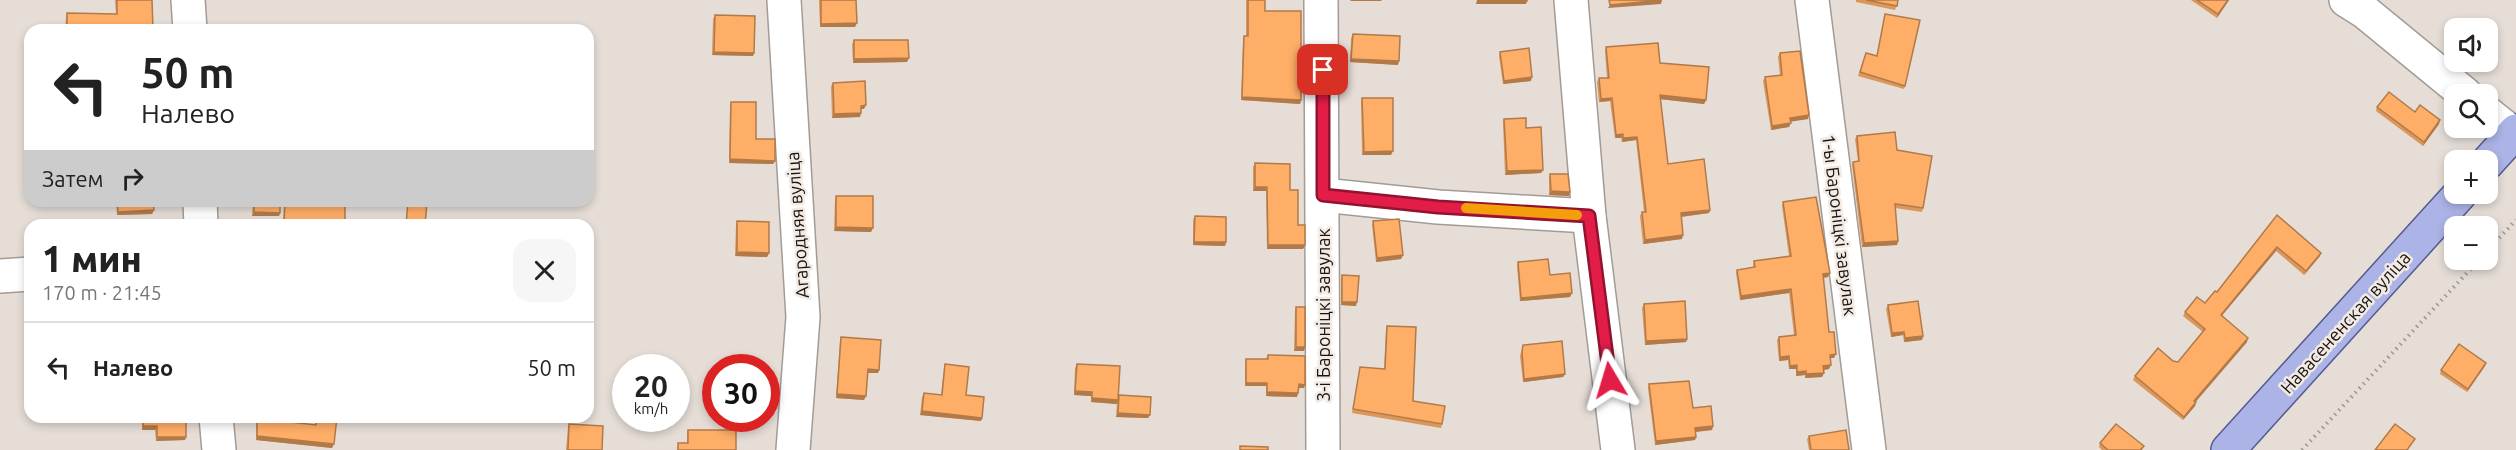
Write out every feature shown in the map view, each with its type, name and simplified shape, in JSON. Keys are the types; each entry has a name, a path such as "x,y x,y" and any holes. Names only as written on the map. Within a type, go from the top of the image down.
{"main road":[{"path":"2498,152 2515,134"},
{"name":"Навасененская вуліца","path":"2228,450 2451,204"}],"street":[{"path":"188,0 190,24"},
{"name":"Агародняя вуліца","path":"784,0 803,317 793,450"},
{"name":"3-і Бароніцкі завулак","path":"1321,0 1323,450"},
{"path":"1572,0 1589,216 1618,450"},
{"name":"1-ы Бароніцкі завулак","path":"1812,0 1869,450"},
{"path":"2346,0 2452,84"},
{"path":"2498,121 2515,134"},
{"path":"1323,195 1438,207 1589,216"},
{"path":"0,276 24,274"},
{"path":"217,423 219,450"}],"path":[{"path":"2498,239 2516,220"},
{"path":"2302,450 2470,270"}],"building":[{"path":"117,0 152,0 153,24 67,24 67,13 117,14"},
{"path":"821,0 856,0 857,23 821,24"},
{"path":"1248,0 1265,0 1265,11 1301,11 1301,100 1242,97 1244,36 1248,36"},
{"path":"1477,0 1527,0 1527,1"},
{"path":"1609,0 1662,0 1610,5"},
{"path":"1866,0 1898,0 1897,6"},
{"path":"2197,0 2228,0 2218,14"},
{"path":"1885,14 1920,20 1905,86 1860,72 1866,53 1877,56"},
{"path":"715,15 755,16 754,53 714,52"},
{"path":"1353,34 1400,36 1399,61 1351,59"},
{"path":"854,40 908,40 909,58 854,59"},
{"path":"1658,43 1660,63 1709,67 1706,100 1660,95 1668,164 1704,159 1710,210 1681,213 1683,235 1645,240 1642,212 1646,212 1637,137 1623,138 1623,134 1616,135 1612,98 1601,99 1599,78 1609,78 1606,47"},
{"path":"1529,48 1532,77 1504,81 1500,52"},
{"path":"1800,51 1809,115 1790,118 1791,123 1772,126 1765,77 1782,75 1780,53"},
{"path":"865,81 866,105 861,106 861,113 834,114 833,83"},
{"path":"2389,92 2415,112 2420,105 2440,120 2424,142 2377,107"},
{"path":"1362,98 1393,98 1393,151 1364,152"},
{"path":"731,102 756,102 756,139 775,139 775,161 730,159"},
{"path":"1526,118 1526,128 1541,127 1543,170 1507,171 1504,119"},
{"path":"1895,132 1897,150 1932,156 1923,208 1895,204 1898,241 1864,243 1853,162 1859,161 1857,136"},
{"path":"1255,163 1290,164 1290,190 1298,190 1298,225 1305,225 1305,245 1268,245 1267,187 1255,187"},
{"path":"1550,174 1568,174 1570,192 1551,191"},
{"path":"836,196 873,196 873,228 836,227"},
{"path":"1816,197 1830,273 1823,274 1829,332 1834,332 1836,354 1830,355 1831,365 1823,366 1824,373 1806,374 1806,371 1797,372 1797,365 1790,366 1789,356 1780,357 1779,337 1796,335 1791,289 1741,296 1737,270 1755,267 1754,261 1791,256 1783,202"},
{"path":"118,207 154,207 154,210 118,212"},
{"path":"254,207 280,207 280,213 254,212"},
{"path":"285,207 345,207 345,219 284,219"},
{"path":"408,207 427,207 426,219 407,219"},
{"path":"2277,215 2321,253 2306,271 2277,247 2221,315 2248,338 2194,401 2196,402 2184,417 2135,376 2158,348 2173,361 2178,362 2205,329 2185,312 2197,297 2205,303 2215,291 2217,292"},
{"path":"1195,216 1226,217 1226,242 1194,242"},
{"path":"1399,219 1403,255 1377,258 1373,221"},
{"path":"737,221 769,222 769,253 737,252"},
{"path":"1548,259 1550,275 1570,273 1572,293 1521,298 1518,262"},
{"path":"1342,275 1359,276 1357,302 1342,302"},
{"path":"1685,301 1687,339 1646,341 1644,304"},
{"path":"1918,301 1923,336 1905,338 1904,332 1892,333 1888,305"},
{"path":"1296,307 1305,307 1305,347 1296,347"},
{"path":"1387,326 1416,327 1413,401 1445,406 1442,424 1353,409 1360,367 1385,369"},
{"path":"841,337 881,340 879,370 868,369 866,396 837,394"},
{"path":"1562,341 1565,374 1524,379 1523,345"},
{"path":"2459,344 2486,363 2468,389 2441,370"},
{"path":"1268,355 1305,356 1305,385 1299,384 1298,393 1267,392 1267,383 1246,383 1246,359 1268,359"},
{"path":"945,364 969,367 966,395 984,397 982,418 922,411 924,393 942,395"},
{"path":"1077,364 1120,366 1118,400 1092,398 1092,392 1075,391"},
{"path":"1689,381 1693,408 1711,406 1713,426 1695,428 1696,437 1656,441 1649,384"},
{"path":"1119,395 1151,397 1150,415 1118,413"},
{"path":"143,423 186,423 186,437 157,437 157,426 143,426"},
{"path":"257,423 316,425 316,423 336,423 334,444 257,436"},
{"path":"569,424 603,426 602,450 568,450"},
{"path":"2116,424 2144,446 2140,450 2108,450 2100,443"},
{"path":"2395,424 2415,439 2407,450 2375,450"},
{"path":"690,430 736,432 736,450 678,450 678,443 688,443"},
{"path":"1846,430 1849,450 1811,450 1809,436"},
{"path":"1240,446 1268,447 1268,450 1240,450"}],"slow traffic":[{"path":"1466,208 1577,215"}],"route":[{"path":"1323,70 1323,195 1438,207 1589,216 1610,380"}]}
